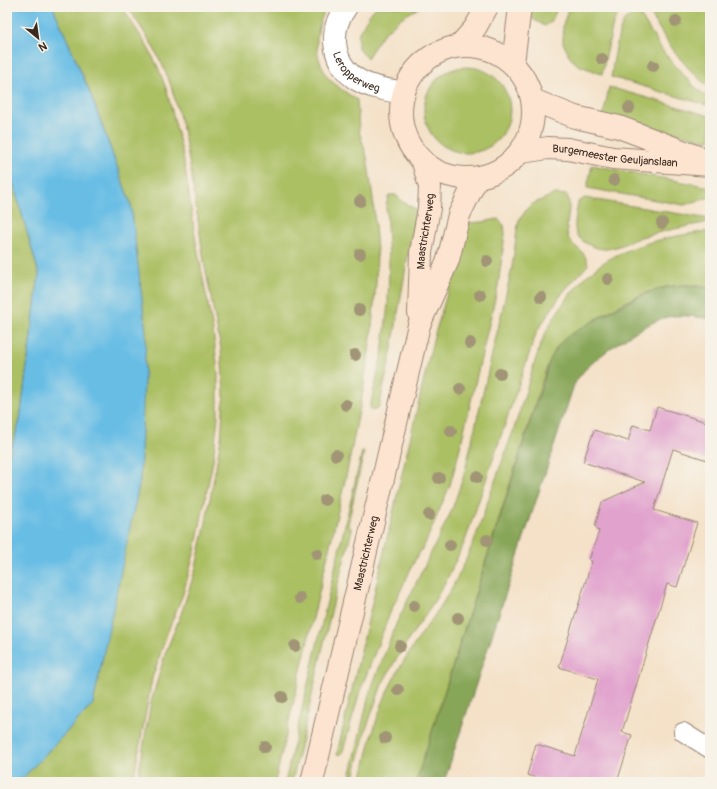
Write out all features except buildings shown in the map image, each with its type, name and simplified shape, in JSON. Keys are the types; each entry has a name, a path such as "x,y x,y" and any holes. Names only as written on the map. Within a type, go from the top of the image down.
{"main road":[{"path":"459,46 475,28 487,7"},
{"path":"513,63 520,7"},
{"path":"459,46 486,48 513,63 525,80 533,100 533,124 529,138 521,152 497,172 477,178 460,179 447,176 422,162 410,146 404,133 401,111 404,93 410,78 420,66 432,56 459,46"},
{"name":"Burgemeester Geuljanslaan","path":"533,100 575,117 619,127 710,163"},
{"name":"Burgemeester Geuljanslaan","path":"521,152 548,148 568,149 613,158 710,163"},
{"name":"Maastrichterweg","path":"419,325 421,253 430,208 430,187 422,162"},
{"name":"Maastrichterweg","path":"312,782 419,325 448,260 459,215 477,178"}],"street":[{"name":"Leropperweg","path":"346,7 341,13 335,30 335,46 341,64 358,80 404,93"}],"lane":[{"path":"683,732 710,749"}],"green space":[{"path":"53,7 122,7 147,46 158,67 167,91 183,155 196,242 213,330 218,372 218,417 213,461 195,550 183,594 166,636 152,679 133,782 19,782 93,704 131,205 91,95"},
{"path":"128,7 326,7 319,28 317,42 317,49 321,64 329,79 357,100 359,131 367,157 373,198 377,251 376,283 371,338 363,391 347,472 275,782 137,782 151,702 165,654 181,614 195,571 205,527 221,438 224,394 221,349 204,262 183,129 171,86 162,64 151,43"},
{"path":"376,7 420,7 401,18 383,34 367,58 358,48 358,34 369,15"},
{"path":"531,7 558,7 551,22 545,26 529,17"},
{"path":"569,7 626,7 618,14 613,24 602,74 578,65 571,59 563,43 563,25"},
{"path":"647,7 710,7 710,88 682,61 674,51"},
{"path":"639,13 664,53 694,86 710,100 710,106 611,77 616,47 622,24 628,17"},
{"path":"467,67 483,71 497,80 506,94 510,110 506,126 497,140 483,149 467,153 451,149 437,140 428,126 424,110 428,94 437,80 451,71"},
{"path":"609,87 710,116 710,141 603,117"},
{"path":"7,162 39,274 20,420 7,462"},
{"path":"592,165 710,187 710,197 684,205 587,188"},
{"path":"555,194 567,195 569,200 567,226 568,237 570,241 585,255 588,265 563,292 537,331 465,541 435,600 401,651 382,684 365,732 353,782 349,782 369,694 397,622 451,512 464,475 512,268 519,220 530,205"},
{"path":"389,195 396,195 403,202 416,209 391,354 379,407 372,411 370,407 382,354 388,304 389,260 386,206"},
{"path":"585,198 710,219 710,222 641,237 620,246 603,249 589,245 576,233 575,222 578,202"},
{"path":"498,219 504,225 505,234 498,286 450,485 425,544 416,558 390,613 359,694 343,751 340,755 337,754 433,340 467,223"},
{"path":"710,231 710,288 696,285 665,287 634,298 605,314 563,341 557,347 547,366 416,782 361,782 374,728 383,701 406,657 448,595 474,541 514,429 538,352 544,336 557,313 578,285 591,272 606,261 638,246 692,233"},
{"path":"682,285 710,288 710,319 673,316 653,323 606,351 585,370 574,385 444,782 416,782 550,360 566,337 614,309 646,294"},
{"path":"362,452 364,452 348,524 352,530 334,599 292,782 285,782"}],"water":[{"path":"7,7 53,7 91,95 131,205 146,332 140,481 93,704 19,782 7,782 7,462 20,420 39,274 7,162"}]}
